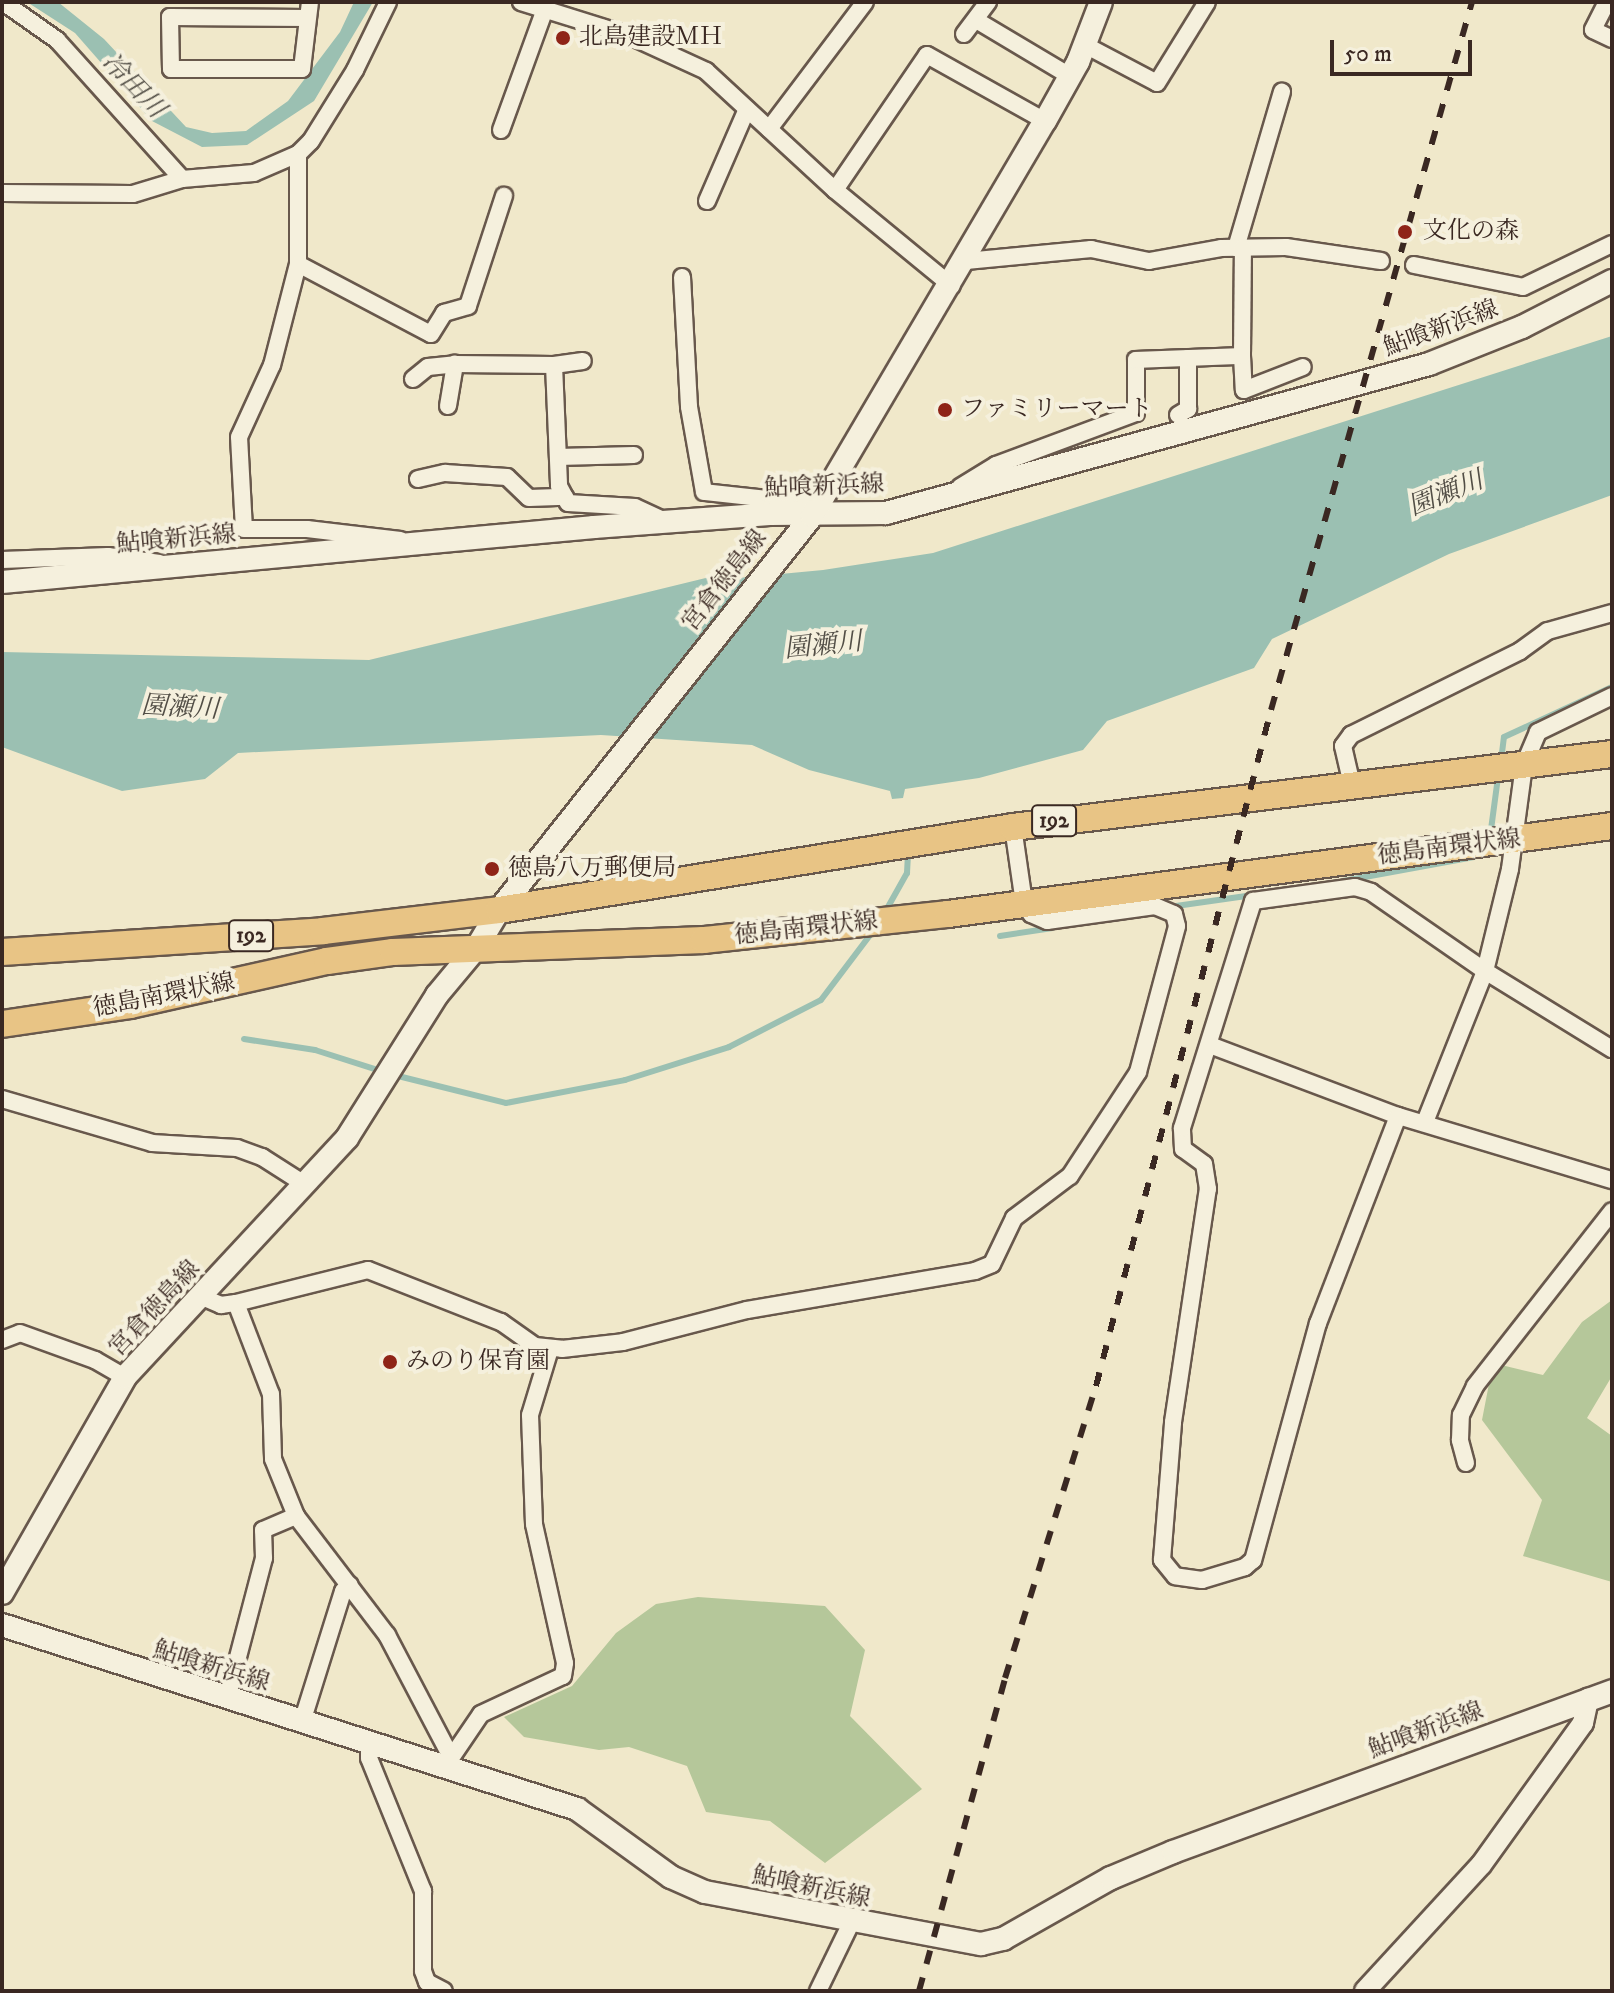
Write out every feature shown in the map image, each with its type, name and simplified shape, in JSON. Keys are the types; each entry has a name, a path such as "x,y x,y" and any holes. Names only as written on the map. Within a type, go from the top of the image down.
{"highway":[{"name":"徳島南環状線","path":"2,952 323,931 499,910 1013,827 1612,754"},
{"name":"徳島南環状線","path":"2,1024 130,1005 327,961 477,947 599,946 948,914 1612,826"}],"main road":[{"name":"宮倉徳島線","path":"2,1593 125,1377 306,1185 382,1087 437,995 477,947 499,910 810,517 952,286 1070,76 1101,2"},
{"name":"鮎喰新浜線","path":"2,582 668,522 886,513 1429,364 1522,327 1612,281"},
{"name":"鮎喰新浜線","path":"2,1625 369,1743 448,1760 577,1809 613,1830 671,1877 705,1892 956,1943 1003,1939 1111,1878 1173,1852 1612,1691"}],"street":[{"path":"3,2 57,40 182,179"},
{"path":"2,193 133,194 182,179 254,173 298,154 311,141 355,70 388,2"},
{"path":"521,2 630,36 706,71 835,190 952,286"},
{"path":"769,129 865,2"},
{"path":"964,34 988,2"},
{"path":"1085,45 1157,83 1207,2"},
{"path":"1607,2 1593,30 1612,39"},
{"path":"501,130 545,9"},
{"path":"309,10 302,69 171,69 170,17 309,10"},
{"path":"976,20 1070,76"},
{"path":"835,190 927,55 1045,121"},
{"path":"1282,92 1240,248 1244,390 1303,367"},
{"path":"707,201 747,109"},
{"path":"298,154 298,264 272,365 239,437 244,529 307,529 423,543"},
{"path":"298,264 431,334 444,313 468,306 504,196"},
{"path":"1414,265 1523,287 1612,244"},
{"path":"966,261 1091,249 1149,261 1240,248 1286,247 1381,261"},
{"path":"682,277 689,407 704,492 810,517"},
{"path":"938,501 996,465 1136,413 1136,360 1242,356"},
{"path":"1178,415 1188,409 1188,358"},
{"path":"413,379 428,367 455,364 554,365 583,361"},
{"path":"448,406 455,364"},
{"path":"554,365 559,486 568,503 635,507 668,522"},
{"path":"558,457 634,455"},
{"path":"418,479 445,473 507,477 529,498 565,497"},
{"path":"2,560 108,556 176,566"},
{"path":"1352,785 1343,746 1351,735 1520,651 1548,631 1612,613"},
{"path":"1425,1122 1485,971 1514,840 1524,765 1538,732 1612,696"},
{"path":"202,1297 221,1305 236,1303 368,1270 501,1322 535,1346 550,1349 623,1342 747,1310 975,1271 992,1264 1014,1218 1070,1176 1138,1072 1177,926 1174,914 1155,906 1047,921 1031,914 1024,903 1013,827"},
{"path":"1398,1116 1318,1323 1253,1560 1245,1567 1202,1580 1175,1576 1162,1560 1173,1422 1208,1189 1204,1164 1183,1149 1182,1128 1253,901 1363,889 1485,971 1612,1049"},
{"path":"1210,1045 1398,1116 1612,1180"},
{"path":"2,1099 152,1143 237,1148 262,1157 306,1185"},
{"path":"1466,1463 1460,1440 1461,1415 1475,1386 1612,1211"},
{"path":"236,1303 265,1373 273,1459 296,1516 387,1635 448,1760 481,1714 563,1676 565,1663 534,1524 530,1415 550,1349"},
{"path":"2,1340 20,1333 95,1360 125,1377"},
{"path":"227,1699 264,1558 263,1530 296,1516"},
{"path":"302,1722 343,1591 350,1585"},
{"path":"1365,1991 1481,1865 1583,1723 1588,1699"},
{"path":"369,1743 369,1758 423,1891 423,1971 427,1982 444,1991"},
{"path":"818,1991 851,1923"}],"shaded area":[{"path":"1612,1300 1612,1376 1587,1418 1612,1436 1612,1582 1523,1556 1542,1500 1482,1420 1493,1363 1543,1375 1582,1322"},
{"path":"698,1597 825,1606 865,1650 850,1716 922,1789 825,1863 770,1821 706,1812 687,1766 629,1747 599,1750 524,1737 504,1717 572,1686 616,1633 656,1604"}],"water":[{"name":"冷田川","path":"27,2 58,2 104,39 186,127 212,133 246,131 288,101 340,32 354,2 373,2 314,101 247,145 202,147 152,121 75,33"},
{"name":"園瀬川","path":"1612,336 1612,495 1449,554 1272,639 1254,668 1107,721 1083,750 979,778 905,789 903,798 892,799 890,791 809,770 752,745 601,735 238,753 205,779 122,791 2,747 2,652 369,660 718,575 727,579 823,570 933,553"}],"waterway":[{"path":"1501,761 1504,737 1612,687"},
{"path":"1490,837 1498,777"},
{"path":"884,914 907,873 908,851"},
{"path":"1343,881 1474,857"},
{"path":"1169,907 1253,895"},
{"path":"1000,936 1052,928"},
{"path":"394,1075 506,1103 625,1080 729,1047 821,1000 874,930"},
{"path":"244,1039 315,1050 384,1072"}],"railway":[{"path":"919,1991 1005,1678 1096,1386 1271,710 1472,2"}],"place":[{"name":"北島建設ＭＨ","path":"563,38"},
{"name":"文化の森","path":"1405,232"},
{"name":"ファミリーマート","path":"945,410"},
{"name":"徳島八万郵便局","path":"492,869"},
{"name":"みのり保育園","path":"390,1362"}]}
